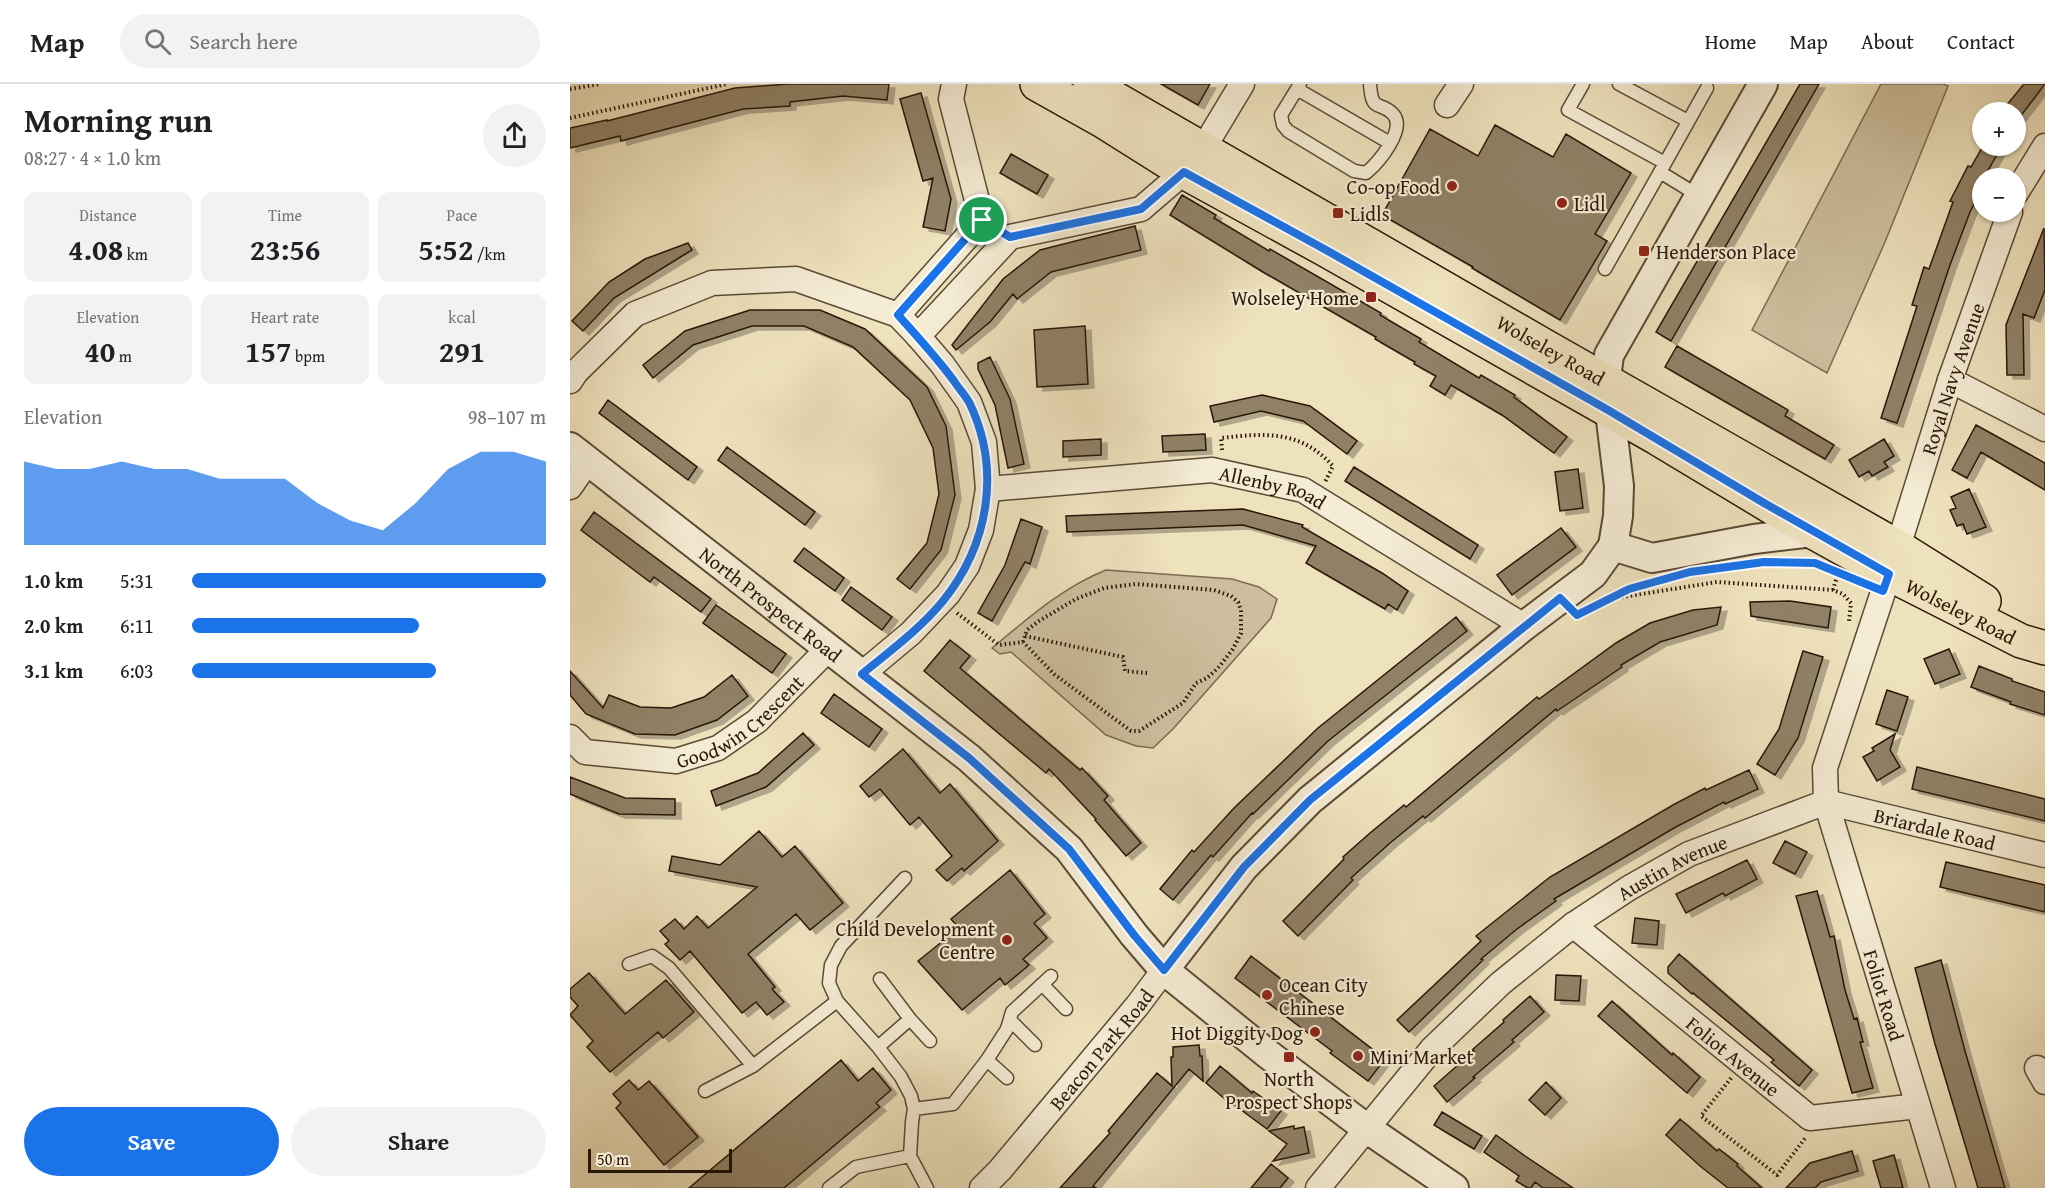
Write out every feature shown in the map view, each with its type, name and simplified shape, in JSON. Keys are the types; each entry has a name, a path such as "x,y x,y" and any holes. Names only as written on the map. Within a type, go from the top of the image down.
{"main road":[{"name":"Wolseley Road","path":"1037,84 1103,121 1193,160 1543,345 1607,394 1813,532 1894,560 2025,627 2045,634"},
{"name":"Wolseley Road","path":"1090,84 1193,160"},
{"name":"Wolseley Road","path":"1607,394 1894,560 2021,641 2045,648"}],"street":[{"path":"954,84 951,99 982,220 1010,237"},
{"path":"918,336 1010,237 1141,209 1193,160 1242,84"},
{"path":"1447,105 1461,84"},
{"path":"1607,394 1609,355 1763,84"},
{"path":"2026,177 2045,146"},
{"path":"898,315 982,220"},
{"name":"Royal Navy Avenue","path":"1894,560 1950,380 2006,222"},
{"path":"570,381 576,372 635,315 712,283 796,279 898,315 942,364 969,402 984,442 988,489 981,530 967,566 942,602 911,633 862,674"},
{"path":"1950,380 2045,429"},
{"name":"Beacon Park Road","path":"982,1188 1000,1170 1137,1006 1244,867 1310,800 1524,626 1593,574 1612,546 1618,516 1619,486 1607,394"},
{"path":"570,487 579,454"},
{"name":"North Prospect Road","path":"579,454 969,758 1069,849 1134,935 1164,970 1269,1055 1366,1128 1454,1188"},
{"name":"Allenby Road","path":"988,489 1212,470 1303,490 1524,626"},
{"path":"1612,546 1652,558 1754,539 1813,532"},
{"path":"1826,802 1826,768 1894,560"},
{"name":"Goodwin Crescent","path":"570,737 585,752 676,761 718,748 756,721 829,648"},
{"name":"Briardale Road","path":"1826,802 2045,855"},
{"name":"Austin Avenue","path":"1318,1188 1432,1049 1501,983 1572,925 1629,888 1689,854 1826,802"},
{"name":"Foliot Road","path":"1826,802 1943,1188"},
{"name":"Foliot Avenue","path":"1572,925 1810,1118 1918,1106"}],"lane":[{"path":"1370,84 1371,96 1376,105 1392,113 1397,121 1396,132 1390,143 1376,165 1366,173 1354,171 1288,131 1283,125 1281,115 1298,86 1390,143"},
{"path":"1583,84 1568,110 1662,167 1699,196"},
{"path":"1619,84 1688,121"},
{"path":"1605,269 1707,88"},
{"path":"905,878 841,946 831,965 829,983 837,1001 878,1047 901,1077 911,1095 914,1109 910,1156 927,1188"},
{"path":"629,964 652,956 669,968 753,1066"},
{"path":"880,979 930,1041"},
{"path":"914,1109 952,1104 987,1060 1007,1029 1012,1012 1047,980 1066,1009"},
{"path":"705,1091 753,1066 837,1001"},
{"path":"878,1047 910,1019"},
{"path":"1010,1020 1035,1045"},
{"path":"987,1060 1007,1078"},
{"path":"829,1188 856,1167 910,1156"}],"path":[{"path":"570,88 598,84"},
{"path":"570,118 727,84"},
{"path":"1222,454 1221,438 1257,435 1287,436 1323,454 1333,466"},
{"path":"1764,562 1815,563 1823,566"},
{"path":"1830,569 1847,576"},
{"path":"1833,590 1838,573"},
{"path":"1598,603 1629,589 1660,581"},
{"path":"1604,600 1717,582 1833,590 1843,594"},
{"path":"1126,585 1160,585 1214,590 1231,596 1238,602 1241,610 1240,633 1233,649 1218,668 1207,678 1196,683 1183,703 1139,731 1131,731 1064,681 1023,642 1027,630 1039,621 1076,599 1104,588 1126,585"},
{"path":"942,602 999,645 1023,642"},
{"path":"1026,636 1123,657 1125,671 1148,673"},
{"path":"1727,1083 1701,1116 1777,1175 1799,1147"}],"shaded area":[{"path":"1881,84 1943,84 1948,86 1885,242 1827,373 1752,330"},
{"path":"1106,570 1232,579 1259,587 1277,599 1271,618 1173,729 1153,748 1136,746 1106,735 1011,652 1000,654 992,648 1060,595"}],"building":[{"path":"788,84 889,84 887,100 843,96 790,102 790,106 743,109 621,141 620,136 570,148 570,128 607,121 735,88"},
{"path":"1161,84 1210,84 1198,105"},
{"path":"1800,84 1819,84 1671,341 1656,332"},
{"path":"2024,84 2045,84 2026,109 2026,102 2009,102"},
{"path":"921,93 951,199 945,231 923,227 933,178 923,181 900,99"},
{"path":"1495,125 1553,157 1566,134 1631,173 1595,234 1607,241 1560,320 1382,215 1430,129 1478,156"},
{"path":"1011,154 1048,175 1037,194 1000,173"},
{"path":"1977,156 1996,156 1989,168 1972,168 1972,208 1950,265 1897,423 1881,418 1917,306 1912,305 1924,267 1929,269 1953,202 1950,201 1968,166 1971,167"},
{"path":"1182,195 1216,215 1214,218 1269,251 1270,249 1381,313 1380,315 1421,339 1419,342 1479,378 1481,375 1515,395 1514,397 1567,437 1554,453 1502,415 1451,385 1445,395 1430,386 1436,376 1414,364 1415,362 1170,215"},
{"path":"1135,226 1141,250 1051,272 1017,299 1013,294 990,322 956,350 952,345 1003,279 1040,250"},
{"path":"2044,228 2045,290 2034,318 2023,314 2024,375 2007,375 2006,325"},
{"path":"688,243 692,250 614,298 583,331 572,321 609,282 645,259"},
{"path":"750,310 820,310 865,329 927,387 946,426 955,495 941,550 910,589 897,579 927,543 939,494 933,448 910,400 853,347 804,326 752,326 693,345 653,378 643,365 685,331"},
{"path":"1085,326 1088,384 1037,387 1034,330"},
{"path":"1677,346 1788,410 1785,416 1834,445 1825,459 1665,367"},
{"path":"990,357 1010,399 1024,464 1008,468 995,405 978,369 978,363"},
{"path":"1262,395 1310,406 1357,441 1347,454 1303,421 1261,411 1214,422 1210,406"},
{"path":"608,400 697,467 688,480 599,413"},
{"path":"1976,425 2045,463 2045,490 1981,452 1967,478 1952,470"},
{"path":"1205,434 1206,450 1163,452 1162,436"},
{"path":"1101,439 1101,455 1063,457 1063,441"},
{"path":"1884,439 1894,456 1884,462 1888,467 1872,476 1869,471 1859,477 1849,460"},
{"path":"727,447 815,512 805,525 718,460"},
{"path":"1354,467 1478,545 1470,559 1345,481"},
{"path":"1578,469 1583,508 1560,511 1555,472"},
{"path":"1969,489 1986,527 1967,534 1963,524 1957,526 1950,510 1956,508 1951,497"},
{"path":"1243,509 1303,525 1302,527 1382,573 1408,591 1397,610 1388,604 1385,609 1306,563 1316,546 1243,525 1067,532 1066,516"},
{"path":"594,512 711,599 701,612 654,577 650,582 581,530"},
{"path":"1021,519 1042,527 1030,564 1025,562 992,621 978,613 1005,565"},
{"path":"1561,528 1576,547 1512,595 1497,575"},
{"path":"804,548 844,578 835,591 794,561"},
{"path":"851,587 892,617 882,630 842,600"},
{"path":"1790,601 1831,607 1828,628 1751,616 1750,602"},
{"path":"716,605 786,654 772,673 703,623"},
{"path":"1721,607 1717,625 1660,642 1621,665 1622,667 1557,711 1556,709 1425,818 1423,816 1390,843 1351,878 1353,880 1298,936 1283,921 1344,859 1343,857 1370,833 1404,805 1406,807 1537,697 1539,699 1616,643 1650,623 1693,610"},
{"path":"1456,617 1467,631 1328,741 1252,813 1213,857 1211,855 1173,900 1160,889 1192,850 1194,852 1234,808 1318,728"},
{"path":"950,640 970,656 960,668 1080,770 1082,768 1108,796 1104,800 1141,843 1126,856 1096,819 1049,769 1046,773 924,671"},
{"path":"1949,649 1960,674 1935,684 1924,659"},
{"path":"1803,651 1823,657 1798,738 1775,775 1757,764 1779,729"},
{"path":"1979,666 2012,679 2012,681 2045,692 2045,715 2010,704 2011,702 1971,687"},
{"path":"570,671 603,708 609,695 640,707 671,708 704,697 732,675 748,696 717,720 675,735 635,734 586,714 570,695"},
{"path":"1887,690 1908,697 1897,731 1876,724"},
{"path":"834,694 882,729 869,747 821,713"},
{"path":"803,733 814,745 766,787 716,806 711,791 758,773"},
{"path":"1895,734 1890,750 1900,767 1877,781 1863,757 1874,751 1872,748"},
{"path":"903,749 940,793 950,784 998,841 964,871 962,868 947,881 936,870 952,856 919,817 910,825 880,789 869,797 860,786"},
{"path":"1917,767 2045,799 2045,821 1912,789"},
{"path":"1749,770 1758,789 1725,804 1724,802 1674,828 1554,899 1556,901 1481,959 1483,960 1409,1032 1397,1020 1481,941 1476,936 1550,877 1673,805 1705,788 1706,790"},
{"path":"570,777 625,798 675,799 675,815 619,814 570,794"},
{"path":"759,831 782,857 795,846 843,903 810,930 796,914 748,954 784,1002 767,1015 756,1002 742,1013 690,951 680,960 665,944 669,941 660,931 675,919 684,929 697,916 708,928 757,887 669,871 672,856 720,865"},
{"path":"1785,841 1807,852 1795,874 1773,863"},
{"path":"1747,860 1757,879 1725,896 1723,893 1686,913 1676,894"},
{"path":"1946,862 2045,885 2045,912 1940,887"},
{"name":"Child Development Centre","path":"1010,870 1045,914 1034,923 1047,938 1023,959 1029,965 1005,985 1000,978 962,1010 918,961 959,928 951,919"},
{"path":"1817,891 1830,937 1834,936 1845,990 1854,1019 1857,1018 1863,1042 1860,1042 1873,1088 1852,1093 1796,896"},
{"path":"1635,918 1659,921 1657,945 1632,943"},
{"path":"1679,954 1812,1070 1799,1086 1771,1062 1774,1060 1668,973 1668,967"},
{"path":"1251,956 1385,1059 1368,1081 1235,978"},
{"path":"1941,960 2005,1188 1978,1188 1935,1044 1915,968"},
{"path":"589,973 625,1014 666,980 694,1012 663,1038 658,1032 610,1072 587,1047 593,1041 570,1015 578,1006 570,997 570,989"},
{"path":"1556,975 1581,976 1579,1001 1555,1000"},
{"path":"1530,996 1544,1012 1447,1102 1434,1086 1474,1051 1472,1050"},
{"path":"1612,1001 1700,1077 1687,1093 1598,1016"},
{"path":"1199,1045 1203,1081 1189,1069 1093,1186 1096,1188 1060,1188 1110,1133 1108,1131 1157,1073 1172,1086 1173,1047"},
{"path":"841,1060 858,1081 873,1068 891,1090 876,1103 880,1107 784,1188 689,1188"},
{"path":"1220,1066 1252,1093 1253,1091 1281,1111 1267,1129 1232,1105 1206,1083"},
{"path":"629,1080 638,1090 649,1081 698,1137 664,1165 616,1108 621,1103 613,1094"},
{"path":"1546,1082 1561,1098 1545,1115 1529,1100"},
{"path":"1442,1112 1482,1136 1474,1149 1434,1125"},
{"path":"1680,1119 1717,1151 1719,1149 1738,1164 1737,1166 1762,1188 1728,1188 1700,1166 1666,1135"},
{"path":"1294,1126 1294,1129 1304,1127 1309,1153 1273,1161 1287,1144 1269,1131"},
{"path":"1496,1135 1573,1188 1543,1188 1535,1182 1531,1188 1528,1188 1516,1181 1519,1176 1484,1152"},
{"path":"1852,1151 1858,1171 1821,1182 1815,1188 1786,1188 1810,1163"},
{"path":"1894,1155 1903,1188 1881,1188 1873,1161"},
{"path":"1271,1164 1288,1178 1280,1188 1251,1188"}],"place":[{"name":"Co-op Food","path":"1452,186"},
{"name":"Lidl","path":"1562,203"},
{"name":"Lidls","path":"1338,213"},
{"name":"Henderson Place","path":"1644,251"},
{"name":"Wolseley Home","path":"1371,297"},
{"name":"Child Development Centre","path":"1007,940"},
{"name":"Ocean City Chinese","path":"1267,995"},
{"name":"Hot Diggity Dog","path":"1315,1032"},
{"name":"Mini Market","path":"1358,1056"},
{"name":"North Prospect Shops","path":"1289,1057"}],"route":[{"path":"1184,172 1608,410 1889,574 1883,591 1815,563 1764,562 1690,572 1629,589 1577,615 1560,598 1310,800 1244,867 1164,970 1134,935 1069,849 969,758 862,674 911,633 942,602 967,566 981,530 988,489 984,442 969,402 942,364 898,315 982,220 1010,237 1141,209 1184,172"}]}
